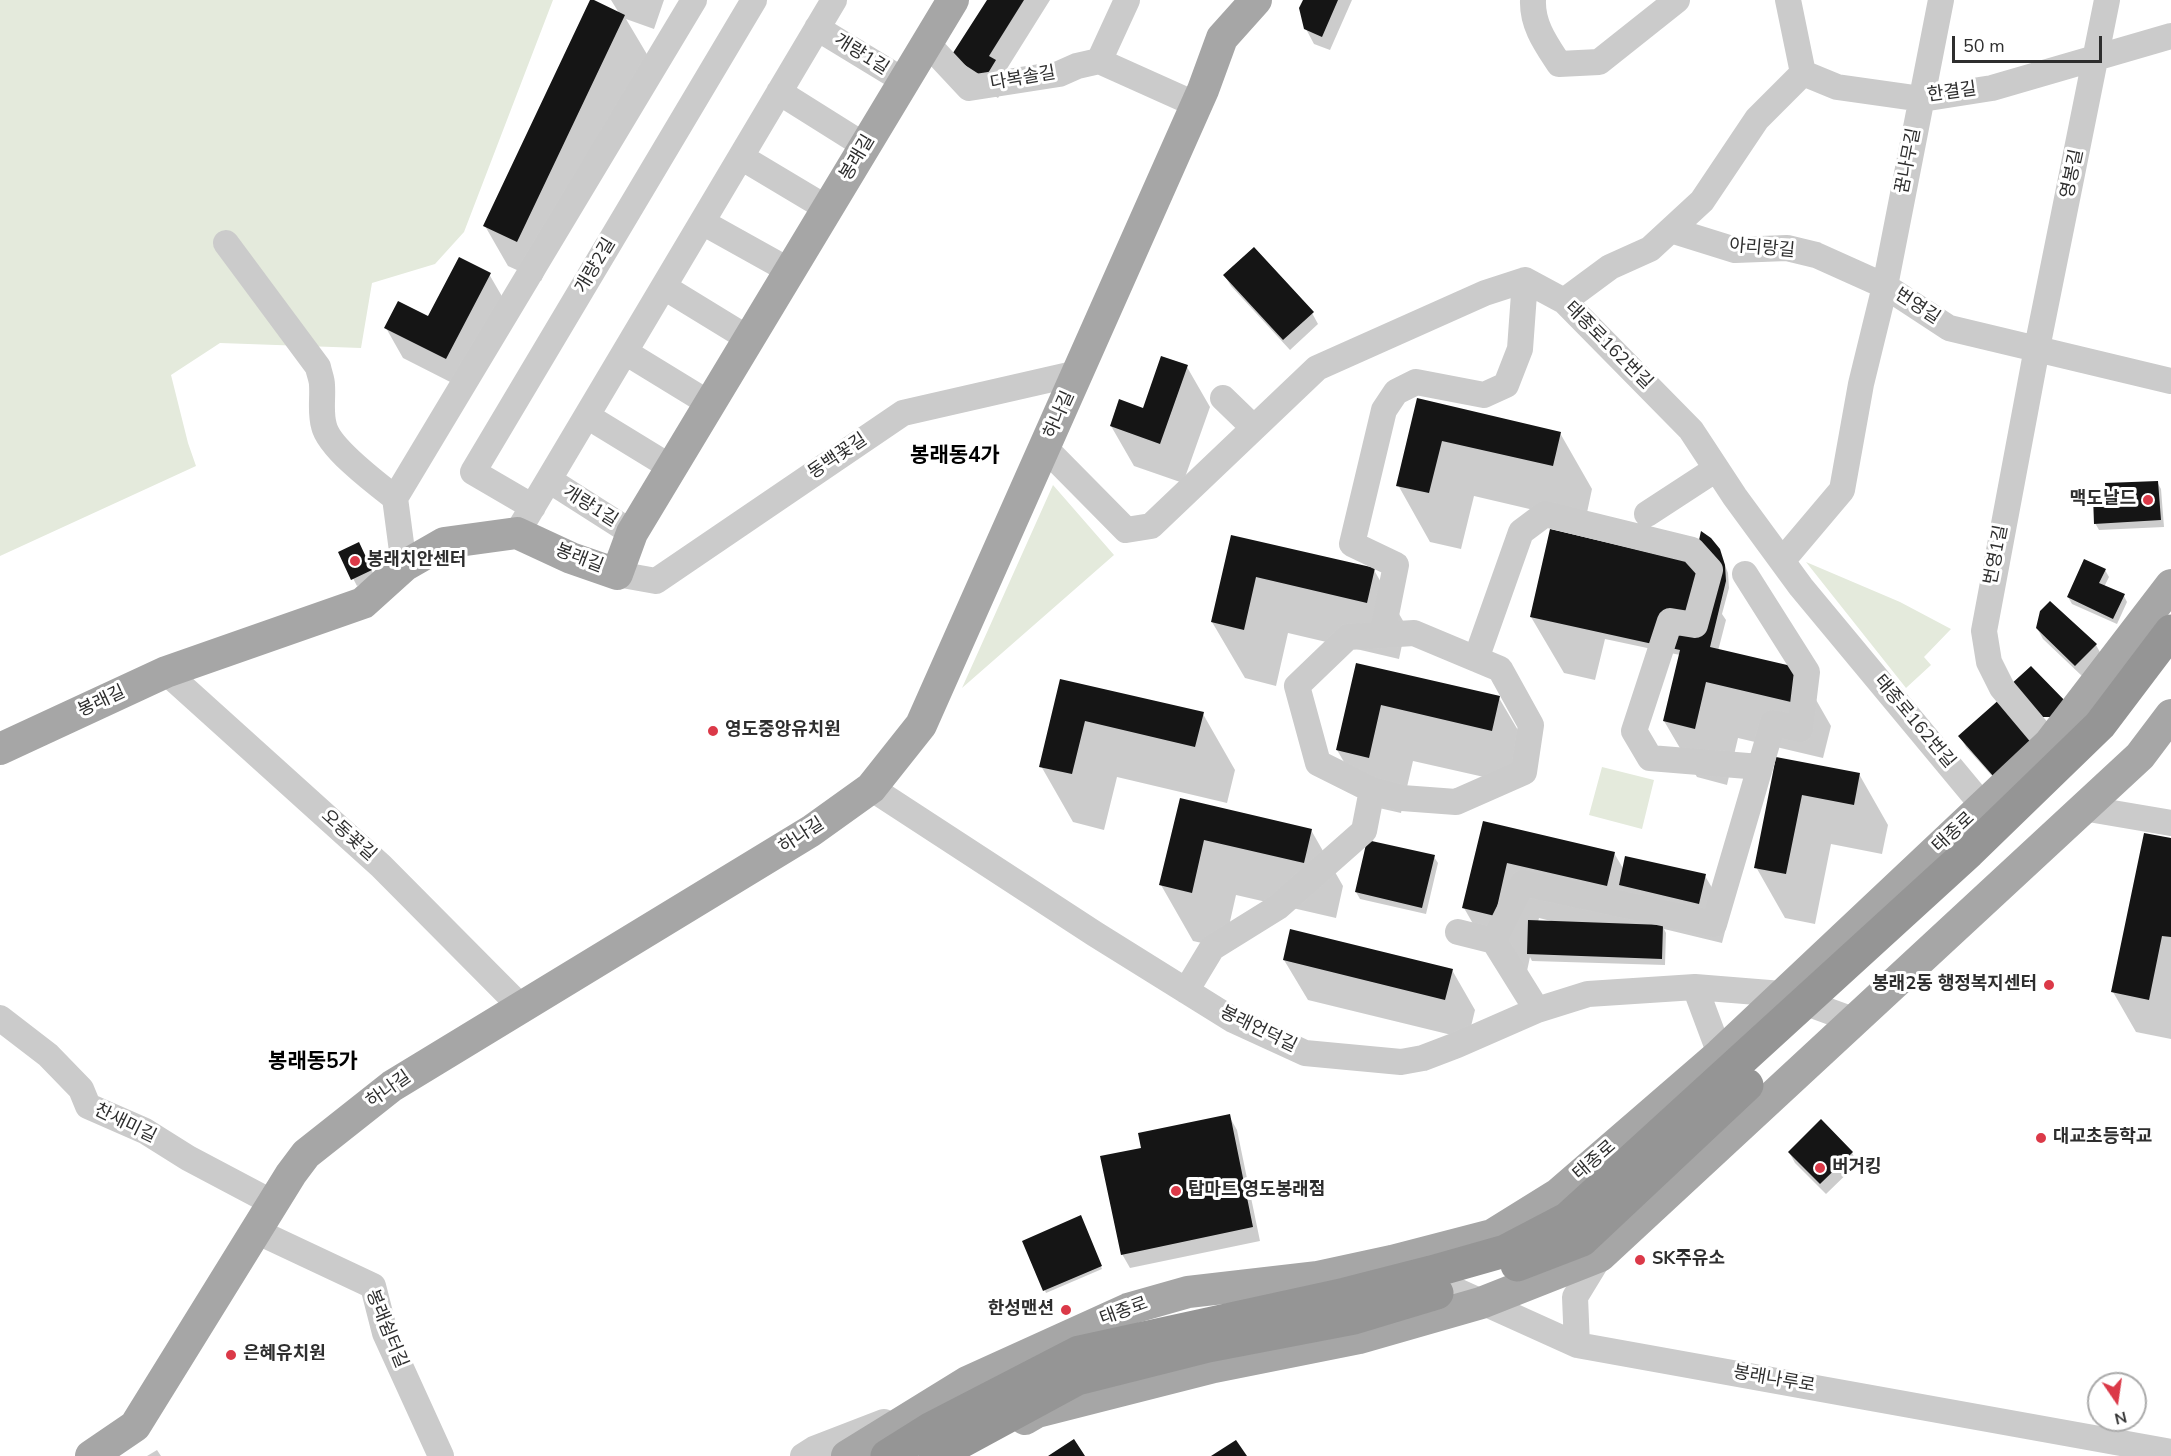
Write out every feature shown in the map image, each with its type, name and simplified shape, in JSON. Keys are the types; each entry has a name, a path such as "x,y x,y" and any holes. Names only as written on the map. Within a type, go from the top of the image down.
{"highway":[{"path":"887,1456 930,1429 1079,1352 1345,1294 1431,1272 1506,1251 1568,1218 1969,852 2092,733 2171,631"},
{"path":"935,1456 1077,1379 1208,1346 1354,1318 1471,1283 1582,1240 2114,741 2171,669"}],"main road":[{"name":"봉래길","path":"0,749 166,672 363,603 404,566 444,543 525,520 571,558 617,574 632,533 953,0"},
{"name":"하나길","path":"91,1456 135,1426 273,1203 306,1154 392,1086 812,831 871,788 921,725 1197,105 1222,38 1256,0"},
{"name":"태종로","path":"847,1456 967,1382 1128,1309 1188,1292 1318,1277 1392,1261 1492,1235 1558,1194 1720,1054 2049,744 2171,585"},
{"path":"959,1456 1037,1412 1214,1367 1359,1338 1481,1303 1600,1256 2140,756 2171,715"}],"street":[{"path":"404,566 395,498 694,0"},
{"name":"개량2길","path":"525,520 473,472 754,0"},
{"name":"개량1길","path":"525,520 834,0"},
{"path":"1126,0 1099,61 1197,105"},
{"path":"1533,0 1533,12 1542,40 1559,64 1599,62 1677,0"},
{"path":"1563,301 1610,267 1650,249 1702,201 1757,119 1803,72 1788,0"},
{"name":"꿈나무길","path":"1885,286 1941,0"},
{"name":"영봉길","path":"2037,348 2108,0"},
{"name":"개량1길","path":"817,28 904,81"},
{"name":"한결길","path":"1803,72 1838,87 1922,99 1992,88 2171,36"},
{"name":"다복솔길","path":"927,43 969,88 1059,74 1077,66 1099,61"},
{"path":"779,92 865,146"},
{"path":"741,157 828,209"},
{"path":"702,222 790,271"},
{"name":"아리랑길","path":"1671,230 1735,250 1787,248 1816,255 1885,286"},
{"path":"226,243 318,367 322,384 320,405 324,428 332,441 366,475 395,498"},
{"path":"1045,448 1126,530 1151,526 1317,368 1485,293 1525,280 1520,349 1506,385 1484,395 1416,382 1396,392 1384,410 1352,544 1396,565 1382,635"},
{"name":"태종로162번길","path":"1525,280 1563,301 1691,430 1716,469 1809,596 1983,806"},
{"path":"664,286 749,339"},
{"name":"번영길","path":"1782,561 1842,490 1861,384 1885,286 1949,328 2171,381"},
{"name":"번영1길","path":"2037,348 1984,631 1989,662 2002,688 2049,744"},
{"path":"625,352 710,404"},
{"name":"동백꽃길","path":"617,574 656,580 903,413 1078,373"},
{"path":"1223,398 1254,428"},
{"path":"587,416 672,468"},
{"path":"1647,514 1716,469"},
{"name":"개량1길","path":"549,480 632,533"},
{"path":"1476,659 1521,532 1545,514 1692,550 1710,570 1695,625 1670,621 1634,731 1650,758 1760,767"},
{"path":"1494,941 1523,883 1714,924 1773,723 1800,729 1807,672 1745,574"},
{"path":"1414,633 1500,669 1531,725 1524,772 1456,802 1402,798 1372,790 1318,763 1297,686 1348,637 1382,635 1414,633"},
{"name":"오동꽃길","path":"166,672 381,866 521,1007"},
{"name":"봉래언덕길","path":"871,788 1095,934 1233,1020 1305,1053 1401,1062 1423,1058 1457,1046 1537,1010 1588,994 1695,987 1782,994 1853,1020"},
{"path":"1186,991 1212,948 1278,907 1364,831 1372,790"},
{"path":"2083,808 2171,823"},
{"path":"1458,932 1494,941 1537,1010"},
{"path":"1695,987 1720,1054"},
{"name":"찬새미길","path":"0,1018 48,1055 81,1089 88,1106 146,1131 188,1158 273,1203"},
{"name":"봉래쉼터길","path":"256,1231 373,1286 385,1333 441,1456"},
{"path":"1577,1345 1575,1298 1600,1256"},
{"name":"봉래나루로","path":"1392,1261 1577,1345 2171,1452"},
{"path":"803,1456 814,1449 926,1406"}],"shaded area":[{"path":"0,0 553,0 464,232 435,264 372,283 361,348 220,343 171,375 196,466 0,556"},
{"path":"1053,485 1114,555 962,688"},
{"path":"1806,562 1900,602 1951,629 1924,657 1931,665 1906,688"},
{"path":"1602,767 1654,780 1642,829 1589,815"}],"building":[{"path":"590,0 625,15 517,242 483,226"},
{"path":"987,0 1024,0 989,56 996,60 985,78 951,56"},
{"path":"1303,0 1338,0 1322,37 1304,29 1299,8"},
{"path":"1254,247 1314,312 1283,340 1223,275"},
{"path":"459,257 491,273 446,359 384,328 398,301 428,316"},
{"path":"1161,356 1188,365 1160,444 1110,426 1119,399 1143,408"},
{"path":"1417,398 1561,432 1553,466 1442,441 1429,493 1396,486"},
{"path":"2158,481 2161,520 2094,524 2093,496 2106,496 2105,483"},
{"path":"1550,529 1694,563 1701,531 1711,538 1720,549 1725,565 1726,581 1710,647 1800,668 1791,702 1706,682 1695,729 1663,721 1680,650 1530,617"},
{"path":"1231,535 1375,568 1367,603 1256,577 1244,630 1211,622"},
{"name":"봉래치안센터","path":"359,542 372,570 351,580 338,552"},
{"path":"2084,559 2106,569 2099,583 2125,594 2113,619 2067,597"},
{"path":"2050,601 2097,644 2075,666 2036,628 2040,611"},
{"path":"1356,663 1500,696 1492,731 1381,705 1369,758 1336,750"},
{"path":"2031,666 2070,706 2057,717 2038,717 2009,686"},
{"path":"1060,679 1204,712 1195,747 1085,721 1072,774 1039,767"},
{"path":"2001,698 2037,739 1994,777 1958,736"},
{"path":"1776,757 1860,773 1854,805 1802,795 1786,874 1754,868"},
{"path":"1180,798 1312,829 1304,863 1204,840 1192,893 1159,885"},
{"path":"1483,821 1615,852 1607,886 1507,863 1495,916 1462,908"},
{"path":"2144,833 2171,838 2171,937 2162,936 2149,1000 2111,992"},
{"path":"1367,840 1435,855 1422,908 1355,892"},
{"path":"1625,856 1706,874 1699,904 1619,885"},
{"path":"1528,920 1663,925 1662,959 1527,954"},
{"path":"1290,929 1453,969 1445,1000 1283,960"},
{"name":"탑마트 영도봉래점","path":"1230,1114 1253,1227 1121,1255 1100,1156 1141,1148 1138,1133"},
{"name":"버거킹","path":"1821,1119 1853,1152 1820,1184 1788,1152"},
{"path":"1081,1215 1102,1266 1043,1291 1022,1241"},
{"path":"1074,1439 1085,1456 1048,1456"},
{"path":"1236,1440 1247,1456 1211,1456"}],"place":[{"name":"맥도날드","path":"2148,500"},
{"name":"봉래치안센터","path":"355,561"},
{"name":"영도중앙유치원","path":"713,731"},
{"name":"봉래2동 행정복지센터","path":"2049,985"},
{"name":"대교초등학교","path":"2041,1138"},
{"name":"버거킹","path":"1820,1168"},
{"name":"탑마트 영도봉래점","path":"1176,1191"},
{"name":"SK주유소","path":"1640,1260"},
{"name":"한성맨션","path":"1066,1310"},
{"name":"은혜유치원","path":"231,1355"}],"district":[{"name":"봉래동4가","path":"955,457"},
{"name":"봉래동5가","path":"313,1063"}]}
